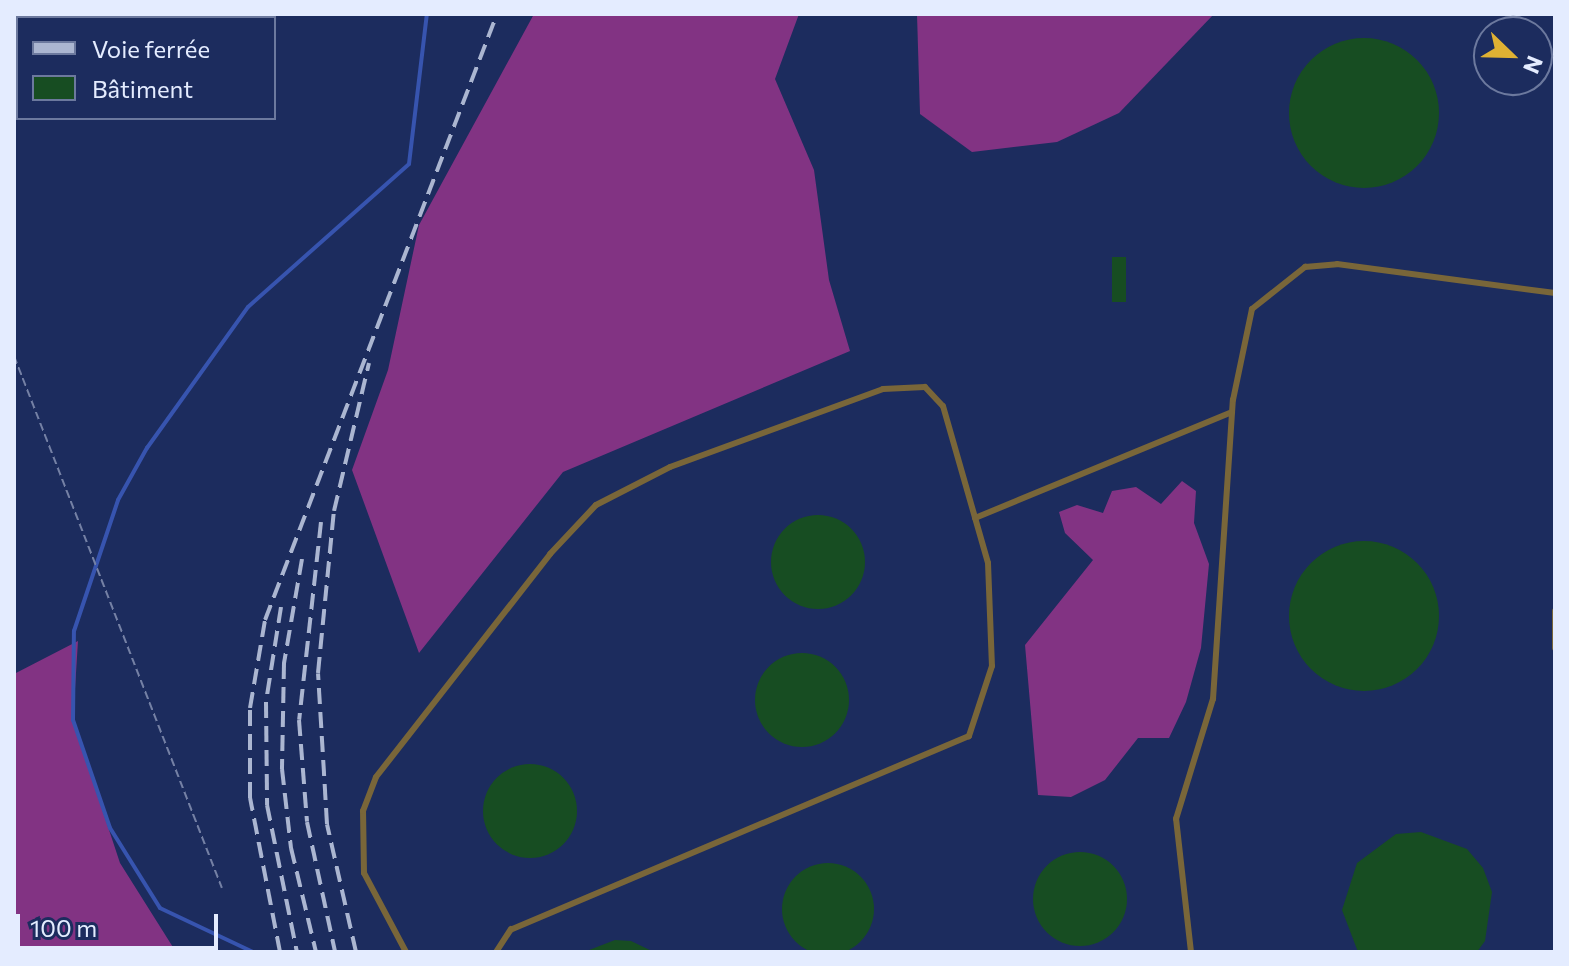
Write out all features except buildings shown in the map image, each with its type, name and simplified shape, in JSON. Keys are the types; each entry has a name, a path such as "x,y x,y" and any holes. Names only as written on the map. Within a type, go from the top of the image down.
{"lane":[{"path":"1191,952 1176,819 1215,687 1232,412 1241,334 1252,309 1305,267 1337,264 1555,293"},
{"path":"406,952 364,873 363,811 376,777 596,505 670,467 909,384 925,387 943,406 988,563 992,666 969,736 511,929 496,952"},
{"path":"975,518 1232,412"},
{"path":"1555,611 1555,648"}],"path":[{"path":"14,356 222,888"}],"shaded area":[{"path":"534,14 799,14 775,79 814,170 829,280 850,351 563,472 419,653 352,470 388,370 419,225"},
{"path":"917,14 1214,14 1119,113 1057,142 972,152 920,114"},
{"path":"1182,481 1196,491 1194,523 1209,564 1201,648 1186,702 1169,738 1138,738 1105,780 1071,797 1038,795 1025,645 1093,560 1065,533 1059,512 1077,505 1103,513 1112,491 1136,487 1161,504"},
{"path":"78,641 73,721 120,863 176,952 21,952 14,941 14,674"}],"waterway":[{"path":"253,952 160,908 110,828 73,720 74,631 118,500 147,448 248,307 409,164 427,14"}],"railway":[{"path":"280,952 250,798 250,708 265,620 497,14"},
{"path":"356,952 327,824 318,673 334,511 369,363"},
{"path":"321,522 299,720 307,822 335,952"},
{"path":"302,559 284,663 282,769 291,848 316,952"},
{"path":"281,607 266,702 267,805 297,952"}]}
